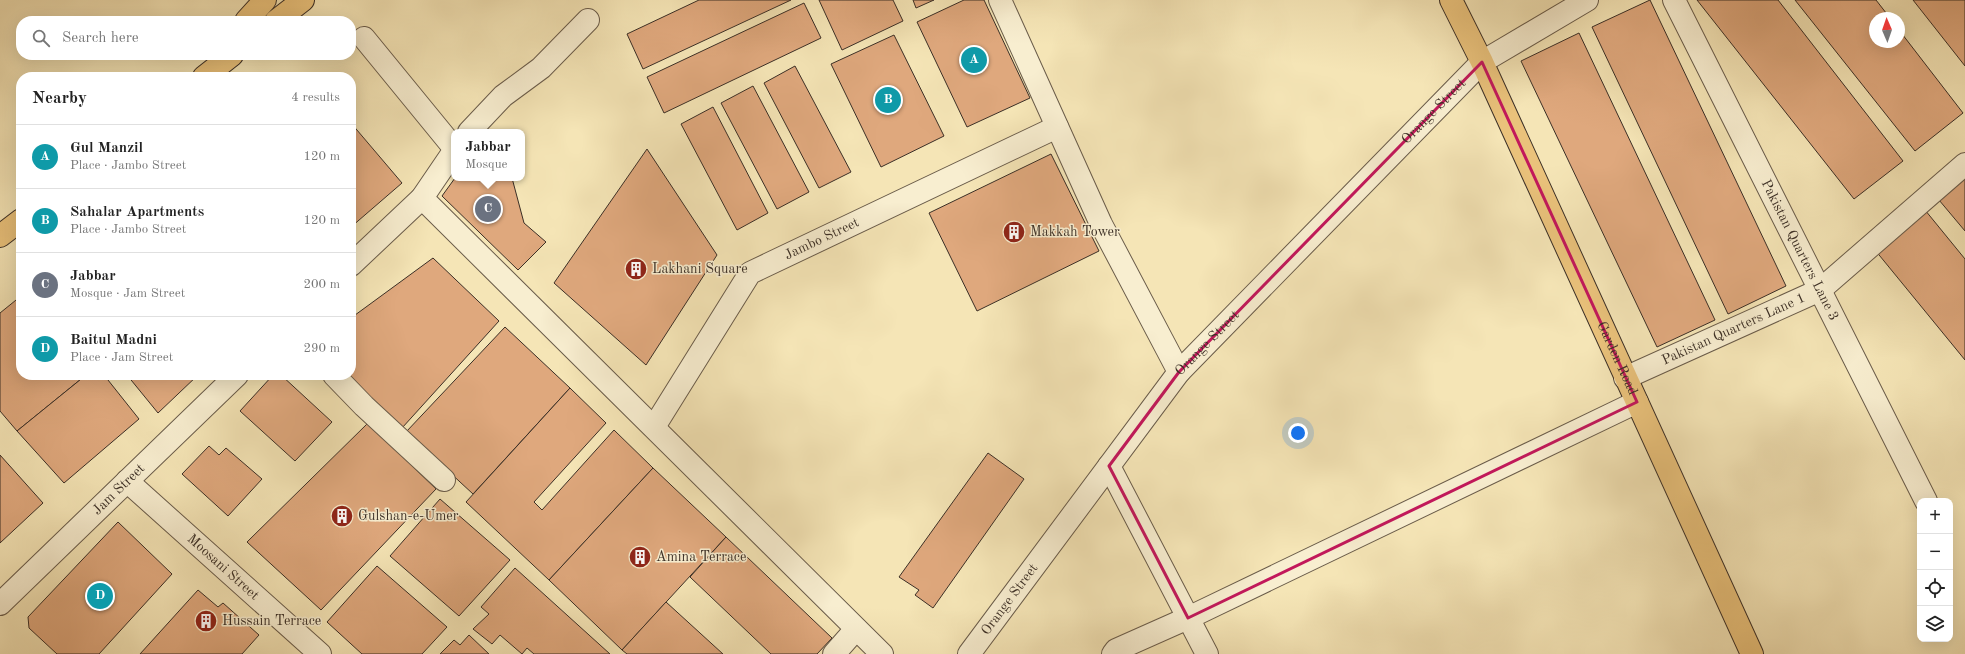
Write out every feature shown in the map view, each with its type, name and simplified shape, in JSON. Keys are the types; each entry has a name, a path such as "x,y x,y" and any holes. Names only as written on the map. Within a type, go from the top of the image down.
{"main road":[{"path":"251,16 265,0"},
{"path":"282,16 303,0"},
{"name":"Garden Road","path":"1451,0 1482,62 1752,654"},
{"path":"199,72 210,60"},
{"path":"210,72 226,60"},
{"path":"0,236 16,224"}],"street":[{"path":"1000,0 1101,224 1179,372"},
{"name":"Orange Street","path":"969,654 1179,372 1482,62 1587,0"},
{"name":"Pakistan Quarters Lane 3","path":"1674,0 1924,498"},
{"path":"472,129 503,96 541,68 588,20"},
{"path":"364,38 451,144"},
{"name":"Jambo Street","path":"654,427 750,273 1057,127"},
{"path":"356,260 422,198 451,155"},
{"name":"Pakistan Quarters Lane 1","path":"1625,378 1820,290 1965,164"},
{"path":"422,198 882,654"},
{"name":"Jam Street","path":"0,604 232,380"},
{"path":"339,380 364,406 444,480"},
{"path":"1113,654 1116,650 1188,618 1637,402"},
{"path":"1108,466 1206,654"},
{"name":"Moosani Street","path":"127,481 320,654"},
{"path":"834,654 856,629"}],"highlighted area":[{"path":"1482,62 1637,402 1188,618 1109,466 1179,372"}],"building":[{"path":"699,0 791,0 643,69 627,34"},
{"path":"819,0 893,0 903,21 842,50"},
{"path":"913,0 934,0 916,8"},
{"path":"964,0 984,0 1030,98 967,127 917,22"},
{"path":"1650,0 1786,286 1728,314 1592,27"},
{"path":"1697,0 1778,0 1903,161 1854,199"},
{"path":"1795,0 1876,0 1885,12 1869,12 1869,48 1905,48 1905,38 1963,113 1915,151"},
{"path":"1913,0 1965,0 1965,66"},
{"path":"804,3 821,38 664,113 647,77"},
{"path":"1579,33 1715,320 1657,347 1521,61"},
{"path":"894,35 944,136 881,167 831,64"},
{"path":"795,66 851,172 819,188 764,83"},
{"path":"753,86 809,192 777,209 721,103"},
{"path":"713,107 768,213 737,230 681,124"},
{"path":"356,129 402,183 356,223"},
{"name":"Lakhani Square","path":"647,149 717,255 646,365 554,283"},
{"name":"Makkah Tower","path":"1051,154 1099,251 977,311 929,213"},
{"path":"1965,178 1965,231 1939,200"},
{"path":"453,181 513,181 524,223 546,242 518,270 442,196"},
{"path":"1925,210 1965,259 1965,360 1875,250"},
{"path":"433,258 499,321 402,428 350,380 356,380 356,314"},
{"path":"16,300 16,380 80,380 17,431 0,411 0,313"},
{"path":"505,327 570,388 473,494 406,432"},
{"path":"80,380 108,380 139,419 64,483 17,431"},
{"path":"131,380 193,380 158,413"},
{"path":"268,380 286,380 332,422 295,461 240,411"},
{"path":"570,388 606,423 534,502 542,510 614,430 653,468 549,580 466,502"},
{"name":"Gulshan-e-Umer","path":"368,423 436,489 321,610 247,542"},
{"path":"209,446 219,455 226,448 262,479 228,516 182,474"},
{"path":"988,453 1024,479 933,608 915,595 919,590 899,577"},
{"path":"0,455 43,503 0,543"},
{"name":"Amina Terrace","path":"653,468 726,537 622,650 549,580"},
{"path":"440,499 510,560 459,616 390,556"},
{"path":"118,522 172,574 99,654 57,654 29,628 28,617"},
{"path":"726,537 832,638 817,654 771,654 690,577"},
{"path":"377,566 447,627 422,654 362,654 327,622"},
{"path":"515,568 610,654 534,654 527,648 522,654 500,635 492,644 473,629 489,614 481,607"},
{"name":"Hussain Terrace","path":"198,590 218,607 223,603 259,635 242,654 140,654"},
{"path":"666,602 723,654 627,654 622,650"},
{"path":"469,635 489,654 440,654 454,640 460,645"}],"place":[{"name":"Gul Manzil","path":"974,60"},
{"name":"Sahalar Apartments","path":"888,100"},
{"name":"Jabbar","path":"488,209"},
{"name":"Makkah Tower","path":"1014,232"},
{"name":"Lakhani Square","path":"636,269"},
{"name":"Gulshan-e-Umer","path":"342,516"},
{"name":"Amina Terrace","path":"640,557"},
{"name":"Baitul Madni","path":"100,596"},
{"name":"Hussain Terrace","path":"206,621"}]}
